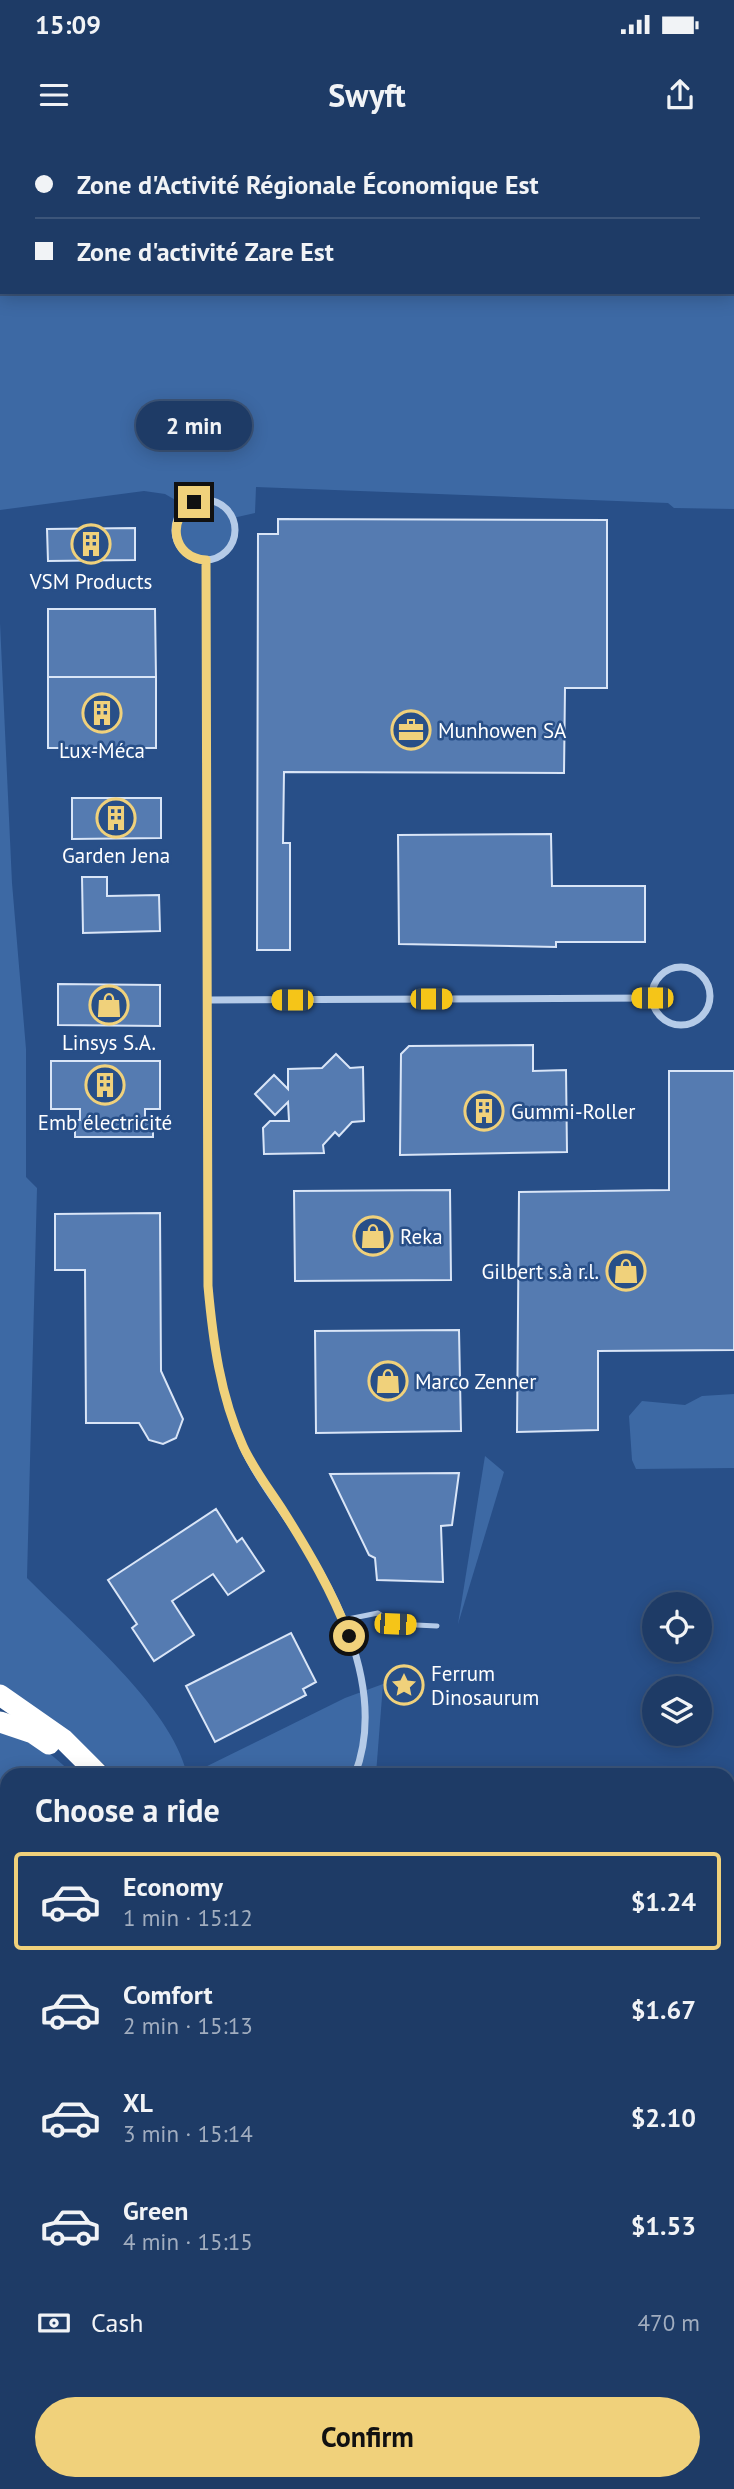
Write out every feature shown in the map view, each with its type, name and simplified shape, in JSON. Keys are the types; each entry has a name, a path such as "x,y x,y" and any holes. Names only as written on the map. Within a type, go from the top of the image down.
{"highway":[{"path":"0,1695 63,1739 91,1768"},
{"path":"0,1722 33,1733 62,1754 74,1768"}],"street":[{"path":"203,500 221,504 228,510 235,527 231,545 225,552 206,560 198,559 182,549 175,532 180,513 194,502 203,500"},
{"path":"206,560 208,1286 213,1342 226,1402 243,1446 304,1543 343,1620 355,1652 365,1705 361,1759 357,1768"},
{"path":"681,967 699,973 706,980 710,998 703,1016 686,1025 667,1021 654,1007 652,998 657,980 663,973 681,967"},
{"path":"209,1000 652,998"}],"lane":[{"path":"343,1620 378,1613 395,1624 437,1626"}],"shaded area":[{"path":"0,294 734,294 734,509 674,508 668,503 256,487 255,513 233,518 234,538 226,552 214,558 199,558 186,552 177,541 176,526 186,506 165,494 144,491 0,510"},
{"path":"0,623 12,883 26,1049 26,1177 37,1188 27,1578 95,1644 143,1696 178,1748 185,1768 107,1768 0,1685"},
{"path":"734,1394 734,1468 636,1469 632,1460 629,1416 642,1401 685,1405 702,1396"},
{"path":"485,1456 504,1472 458,1624"},
{"path":"383,1684 376,1768 203,1768 345,1698"},
{"path":"0,1728 39,1746 66,1768 0,1768"}],"building":[{"name":"Munhowen SA","path":"278,519 607,520 607,688 565,688 564,773 284,772 283,843 290,843 290,950 257,950 258,534 278,534"},
{"name":"VSM Products","path":"135,528 135,560 48,561 47,529"},
{"path":"48,609 155,609 156,677 48,677"},
{"name":"Lux-Méca","path":"48,677 156,677 156,748 48,748"},
{"name":"Garden Jena","path":"72,798 161,798 161,838 72,839"},
{"path":"551,834 552,886 645,886 645,942 556,942 556,947 399,944 398,835"},
{"path":"82,877 107,877 107,896 159,895 160,931 83,933"},
{"name":"Linsys S.A.","path":"58,984 160,985 160,1026 58,1025"},
{"name":"Gummi-Roller","path":"533,1045 533,1071 566,1070 567,1152 400,1155 401,1054 409,1046"},
{"path":"336,1054 350,1068 363,1067 364,1121 352,1122 339,1136 335,1132 323,1145 324,1153 264,1154 263,1128 270,1121 289,1121 288,1102 275,1115 255,1094 274,1075 288,1089 288,1069 322,1068"},
{"name":"Emb électricité","path":"51,1061 160,1061 160,1109 145,1109 145,1119 153,1119 153,1137 75,1137 75,1120 80,1120 80,1109 51,1109"},
{"name":"Gilbert s.à r.l.","path":"669,1071 734,1071 734,1350 598,1351 598,1430 517,1432 519,1192 669,1190"},
{"name":"Reka","path":"450,1190 451,1280 295,1281 294,1191"},
{"path":"160,1213 161,1371 183,1419 176,1438 163,1444 149,1440 139,1423 86,1423 85,1270 55,1270 55,1214"},
{"name":"Marco Zenner","path":"459,1330 461,1431 316,1433 315,1331"},
{"path":"459,1473 452,1525 441,1526 443,1582 377,1580 375,1558 369,1555 330,1474"},
{"path":"216,1509 237,1542 242,1538 264,1571 228,1595 213,1574 172,1601 194,1635 154,1661 132,1628 137,1624 108,1580"},
{"path":"291,1633 316,1682 303,1689 306,1695 215,1742 186,1686"}],"place":[{"name":"VSM Products","path":"91,544"},
{"name":"Lux-Méca","path":"102,713"},
{"name":"Munhowen SA","path":"411,730"},
{"name":"Garden Jena","path":"116,818"},
{"name":"Linsys S.A.","path":"109,1005"},
{"name":"Emb électricité","path":"105,1085"},
{"name":"Gummi-Roller","path":"484,1111"},
{"name":"Reka","path":"373,1236"},
{"name":"Gilbert s.à r.l.","path":"626,1271"},
{"name":"Marco Zenner","path":"388,1381"},
{"name":"Ferrum Dinosaurum","path":"404,1685"}],"route":[{"path":"194,502 180,513 175,532 182,549 189,555 206,560 208,1286 213,1342 226,1402 243,1446 304,1543 337,1603 349,1636"}]}
